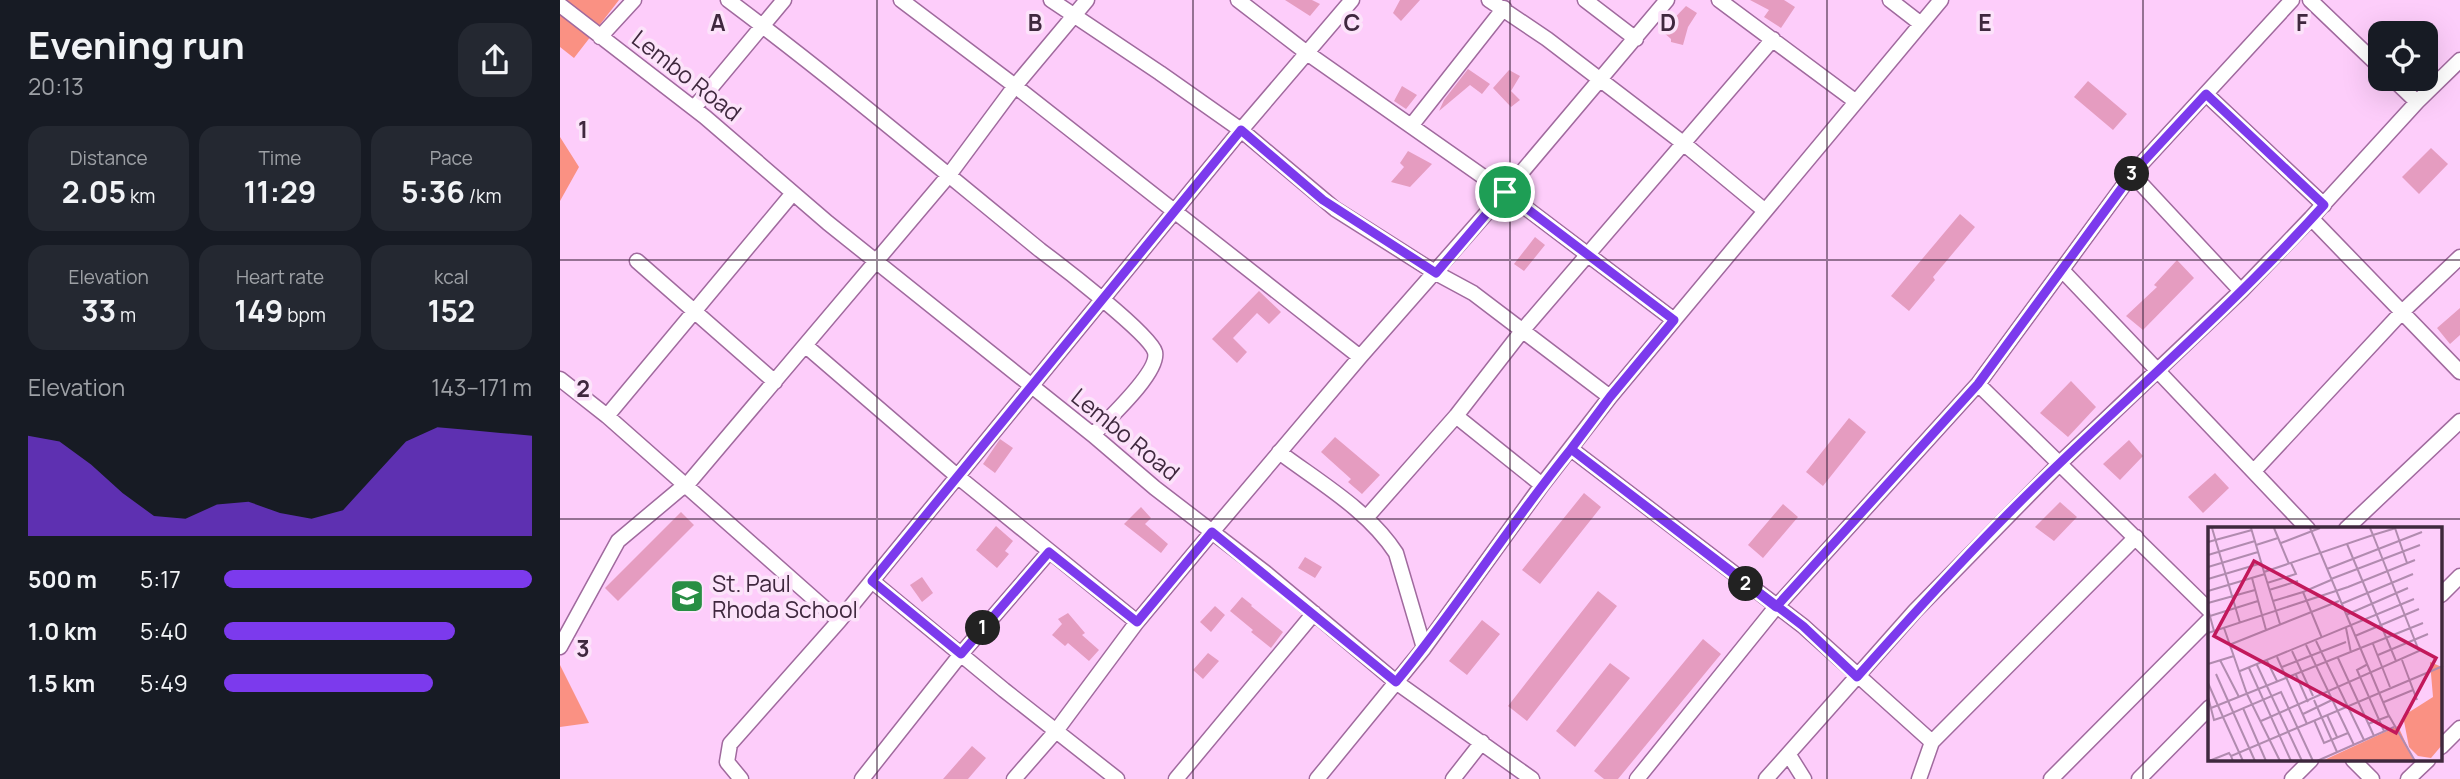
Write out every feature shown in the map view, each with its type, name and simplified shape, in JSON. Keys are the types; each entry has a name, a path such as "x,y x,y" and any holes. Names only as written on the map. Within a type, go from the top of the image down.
{"street":[{"path":"600,37 634,0"},
{"path":"728,0 1102,299 1151,343 1156,354 1155,363 1148,375 1093,435"},
{"path":"694,108 784,0"},
{"path":"901,0 1015,86 1360,357"},
{"path":"1051,0 1241,130 1323,200 1436,273 1473,293 1610,397"},
{"path":"560,647 618,541 686,486 949,175 1015,86 1087,0"},
{"path":"1238,0 1505,192 1674,320"},
{"path":"1489,0 1504,8 1683,143 1764,209"},
{"path":"1585,0 1636,39"},
{"path":"1014,779 1056,731 1137,622 1279,452 1436,273 1667,0"},
{"path":"1719,0 1855,101"},
{"path":"1890,0 1921,24"},
{"path":"1317,779 1424,648 1542,485 1610,397 1764,209 1941,0"},
{"path":"1637,779 1776,607 1978,384 2132,174 2292,0"},
{"path":"2311,0 2368,55"},
{"path":"741,779 727,762 730,744 839,621 1307,52 1344,3"},
{"name":"Lembo Road","path":"560,5 694,108 793,193 1030,387 1314,613 1396,682 1532,779"},
{"path":"1411,126 1504,8"},
{"path":"1366,518 1456,416 1522,331 1773,39"},
{"path":"1766,779 1915,611 2060,463 2241,291 2324,205 2417,102 2460,60"},
{"path":"2406,91 2417,102"},
{"path":"2206,94 2324,205"},
{"path":"2132,174 2241,291"},
{"path":"607,416 793,193"},
{"path":"2311,218 2460,372"},
{"path":"2254,471 2401,313 2460,257"},
{"path":"637,261 775,382"},
{"path":"2062,270 2306,527"},
{"path":"806,346 957,476 1137,622"},
{"path":"560,379 607,416 839,621"},
{"path":"1978,384 2208,609"},
{"path":"1456,416 1542,485"},
{"path":"2348,527 2460,422"},
{"path":"1571,449 1803,626 1932,742"},
{"path":"1279,452 1366,518 1388,541 1396,553 1424,648"},
{"path":"1919,779 1932,742 2136,537"},
{"path":"862,779 961,654 1049,552"},
{"path":"2442,594 2460,576"},
{"path":"872,581 1117,779"},
{"path":"1176,779 1314,613"},
{"path":"2051,779 2208,621"},
{"path":"2139,779 2208,709"},
{"path":"2442,746 2460,728"},
{"path":"1453,779 1482,742"},
{"path":"1788,755 1804,779"},
{"path":"2292,779 2309,762"},
{"path":"2355,762 2372,779"},
{"path":"2408,779 2426,762"}],"shaded area":[{"path":"560,0 619,0 574,58 560,47"},
{"path":"560,137 579,167 560,201"},
{"path":"560,665 589,723 560,727"}],"building":[{"path":"1285,0 1312,0 1320,4 1310,16"},
{"path":"1400,0 1420,0 1401,21 1393,13"},
{"path":"1750,0 1784,0 1795,7 1781,28 1764,17 1769,10"},
{"path":"1686,6 1697,13 1688,27 1683,45 1671,42 1662,31"},
{"path":"1468,69 1490,84 1482,94 1470,85 1439,111 1444,100"},
{"path":"1509,70 1520,76 1511,91 1520,100 1511,107 1493,88"},
{"path":"2088,81 2127,114 2113,130 2074,97"},
{"path":"1402,86 1417,95 1406,109 1394,101"},
{"path":"2431,148 2448,164 2419,194 2402,177"},
{"path":"1408,151 1432,164 1410,187 1391,182 1404,167 1400,163"},
{"path":"1960,214 1975,227 1933,277 1935,280 1909,311 1891,296"},
{"path":"1535,237 1545,245 1524,271 1514,264"},
{"path":"2177,260 2194,278 2143,330 2126,316 2157,287 2154,285"},
{"path":"1259,291 1281,312 1269,324 1257,313 1233,338 1247,352 1237,363 1212,339"},
{"path":"2460,308 2460,335 2450,344 2437,328"},
{"path":"2071,381 2096,407 2068,437 2040,413"},
{"path":"1849,418 1866,432 1823,486 1806,472"},
{"path":"1335,437 1380,475 1362,494 1348,482 1351,479 1321,452"},
{"path":"1000,439 1013,448 995,473 983,464"},
{"path":"2129,440 2143,456 2120,480 2103,464"},
{"path":"2215,473 2229,488 2203,513 2188,497"},
{"path":"1584,493 1601,507 1540,584 1522,570"},
{"path":"2060,502 2077,517 2054,541 2035,527"},
{"path":"1783,504 1798,517 1763,558 1748,545"},
{"path":"1141,507 1151,518 1145,524 1168,544 1161,553 1124,524"},
{"path":"681,512 694,525 618,601 605,588"},
{"path":"996,526 1013,541 1005,551 1009,554 997,568 976,550"},
{"path":"1305,557 1322,567 1315,578 1298,568"},
{"path":"922,577 933,593 922,602 910,585"},
{"path":"1598,591 1617,606 1527,721 1508,706"},
{"path":"1242,597 1283,632 1271,648 1230,611"},
{"path":"1215,606 1225,615 1211,632 1200,622"},
{"path":"1068,613 1085,633 1082,635 1099,650 1089,661 1068,643 1065,646 1052,635 1062,624 1058,619"},
{"path":"1482,620 1500,634 1467,675 1449,661"},
{"path":"1703,639 1721,654 1618,779 1604,779 1594,771"},
{"path":"1208,653 1219,661 1203,679 1193,670"},
{"path":"1610,663 1630,678 1575,747 1556,731"},
{"path":"972,746 986,758 968,779 943,779"}],"place":[{"name":"St. Paul Rhoda School","path":"687,596"}],"route":[{"path":"1505,192 1436,273 1335,209 1241,130 872,581 961,654 1049,552 1137,622 1212,532 1396,682 1571,449 1639,501 1776,607 1803,626 1857,677 1915,611 2060,463 2241,291 2324,205 2206,94 2132,174 1978,384 1776,607 1571,449 1674,320 1505,192"}]}
